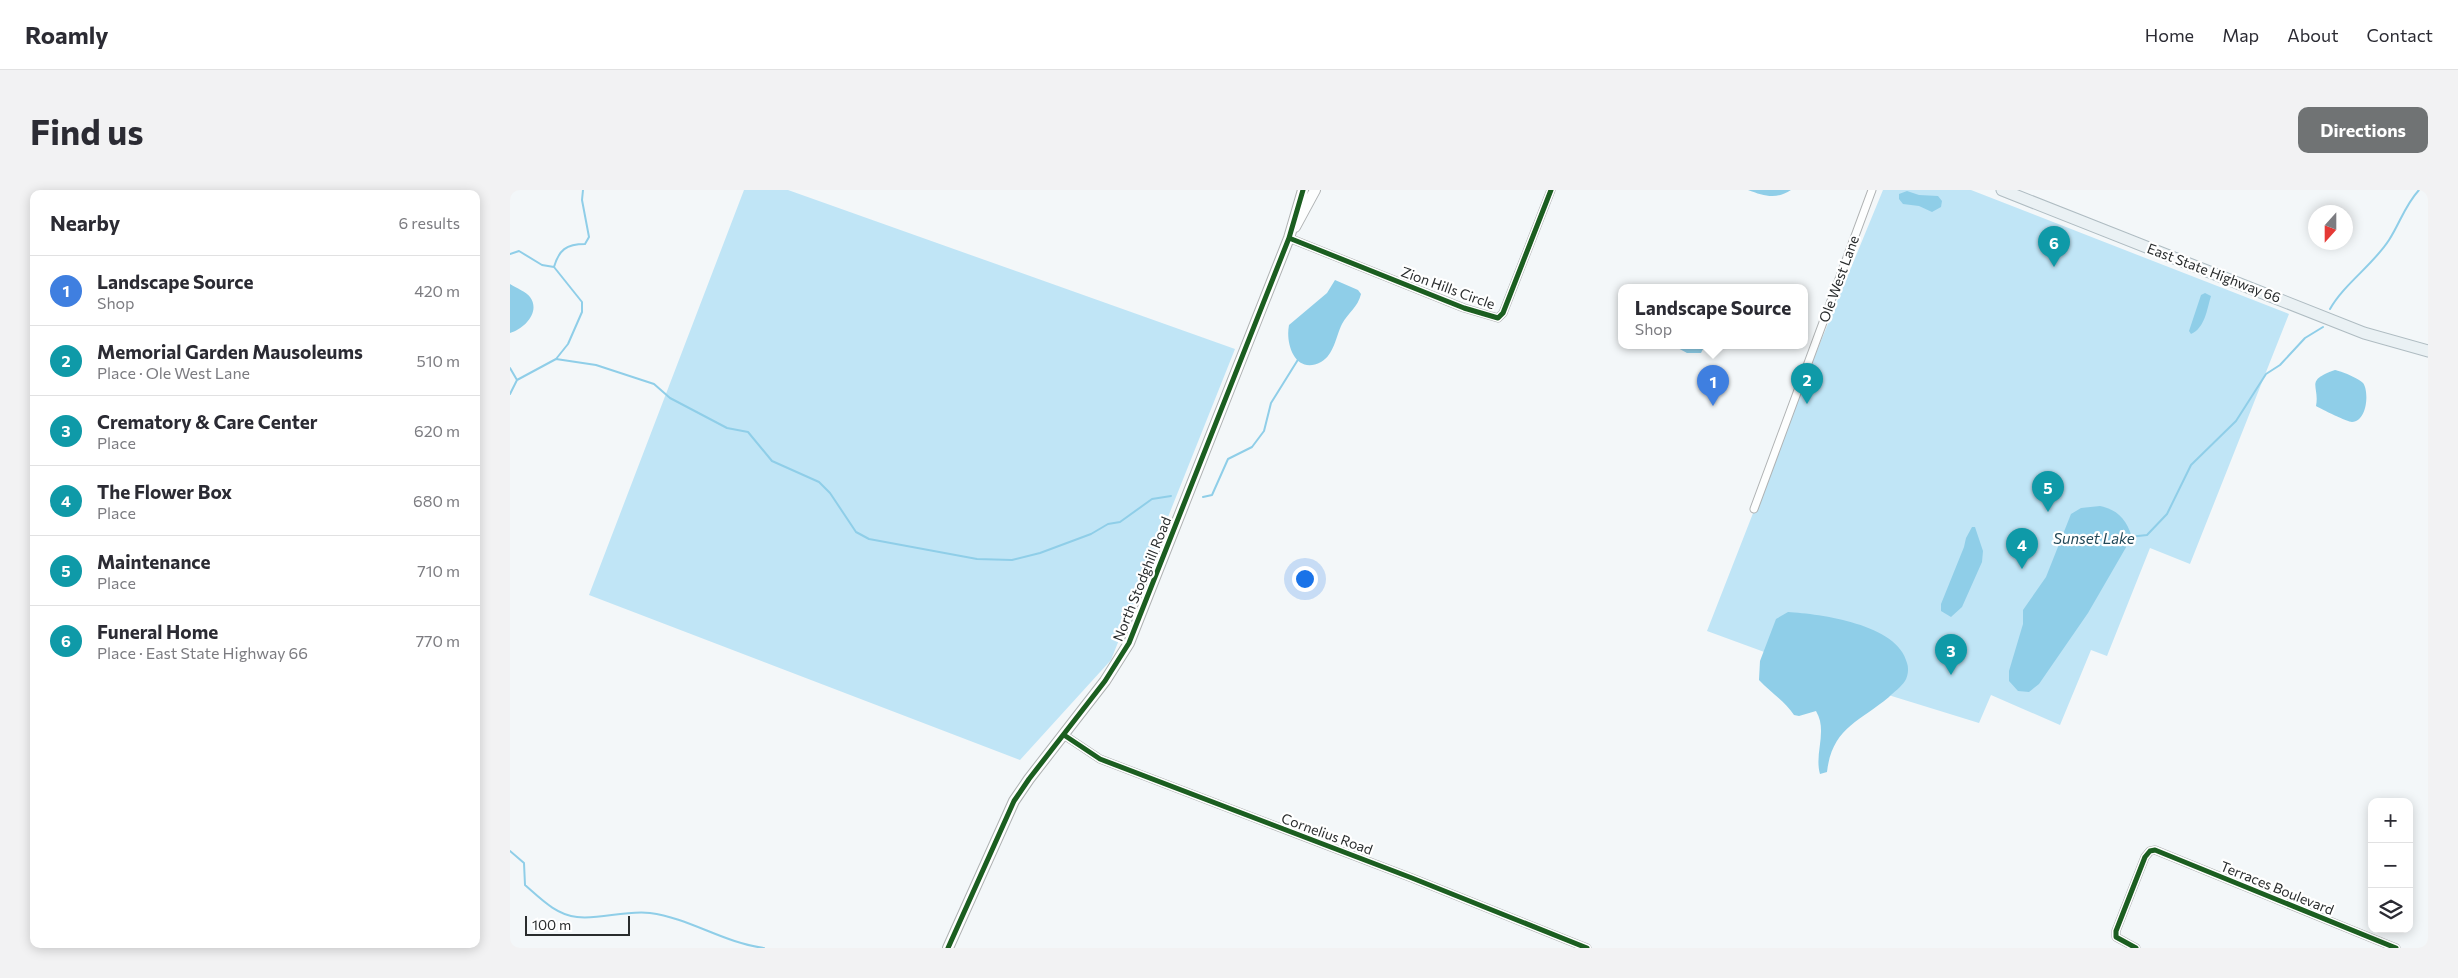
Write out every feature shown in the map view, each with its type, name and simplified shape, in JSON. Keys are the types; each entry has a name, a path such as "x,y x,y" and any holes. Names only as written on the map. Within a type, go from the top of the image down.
{"main road":[{"name":"East State Highway 66","path":"2002,190 2364,333 2428,351"}],"street":[{"name":"North Stodghill Road","path":"948,948 1014,802 1029,779 1106,681 1132,636 1289,238 1303,190"},
{"name":"North Stodghill Road","path":"1289,238 1315,190"},
{"name":"Zion Hills Circle","path":"1289,238 1464,308 1498,318 1502,313 1551,190"},
{"name":"Ole West Lane","path":"1754,509 1872,190"},
{"name":"Cornelius Road","path":"1064,735 1100,759 1587,948"},
{"name":"Terraces Boulevard","path":"2136,948 2116,937 2116,931 2145,858 2150,851 2156,850 2381,945 2396,948"}],"shaded area":[{"path":"744,190 788,190 1235,349 1111,660 1020,760 589,595"},
{"path":"1883,190 1971,190 2289,314 2190,564 2150,548 2107,656 2091,650 2060,725 1991,695 1979,723 1843,681 1707,631 1809,370"}],"water":[{"path":"1748,190 1791,190 1780,195 1770,196"},
{"path":"1907,191 1919,195 1938,196 1942,201 1941,207 1932,212 1919,206 1903,204 1899,199 1899,194"},
{"path":"1335,280 1358,290 1361,294 1360,299 1342,324 1329,355 1321,362 1305,365 1294,356 1291,349 1288,333 1289,325 1327,293"},
{"path":"510,284 529,295 533,308 532,314 525,324 510,333"},
{"path":"2205,293 2211,296 2205,318 2196,331 2191,334 2189,331 2201,295"},
{"path":"1680,349 1703,349 1701,353 1687,353"},
{"path":"2335,370 2357,379 2365,387 2366,405 2364,411 2357,420 2352,422 2316,406 2316,381 2325,374"},
{"name":"Sunset Lake","path":"2100,506 2112,510 2120,516 2127,525 2132,537 2088,613 2039,684 2029,692 2018,691 2009,681 2009,671 2023,624 2023,610 2046,577 2071,514 2081,508"},
{"path":"1972,527 1975,527 1983,551 1982,562 1962,607 1951,617 1941,611 1941,604"},
{"path":"1788,612 1819,615 1874,630 1889,639 1901,650 1908,665 1906,679 1903,683 1878,706 1849,727 1841,736 1830,757 1827,772 1820,774 1821,726 1816,711 1799,716 1794,715 1759,680 1760,661 1776,619"}],"waterway":[{"path":"510,394 517,380 556,359 568,344 582,312 582,302 554,267 558,256 564,249 573,245 585,244 589,237 582,200 583,190"},
{"path":"2330,309 2343,291 2382,249 2419,190"},
{"path":"510,254 519,251 542,265 554,267"},
{"path":"2129,537 2147,535 2167,514 2191,465 2236,421 2266,374 2280,365 2305,338 2323,327"},
{"path":"1203,497 1212,495 1228,459 1252,447 1264,431 1271,403 1299,358"},
{"path":"556,359 596,365 654,384 670,398 727,428 748,432 772,461 819,482 830,493 856,532 869,539 977,559 1012,560 1040,553 1091,534 1108,524 1120,522 1152,499 1171,496"},
{"path":"510,368 517,380"},
{"path":"510,851 524,863 525,885 549,905 569,916 585,918 641,912 650,913 679,920 735,941 764,948"}],"cycle path":[{"path":"948,948 1014,801 1105,681 1129,643 1289,238 1303,190"},
{"path":"1289,238 1464,308 1498,318 1503,313 1551,190"},
{"path":"1064,735 1100,759 1412,878 1587,948"},
{"path":"2136,948 2116,937 2116,931 2145,857 2150,851 2155,850 2396,948"}],"place":[{"name":"Funeral Home","path":"2054,267"},
{"name":"Memorial Garden Mausoleums","path":"1807,404"},
{"name":"Landscape Source","path":"1713,406"},
{"name":"Maintenance","path":"2048,512"},
{"name":"The Flower Box","path":"2022,569"},
{"name":"Crematory & Care Center","path":"1951,675"}]}
